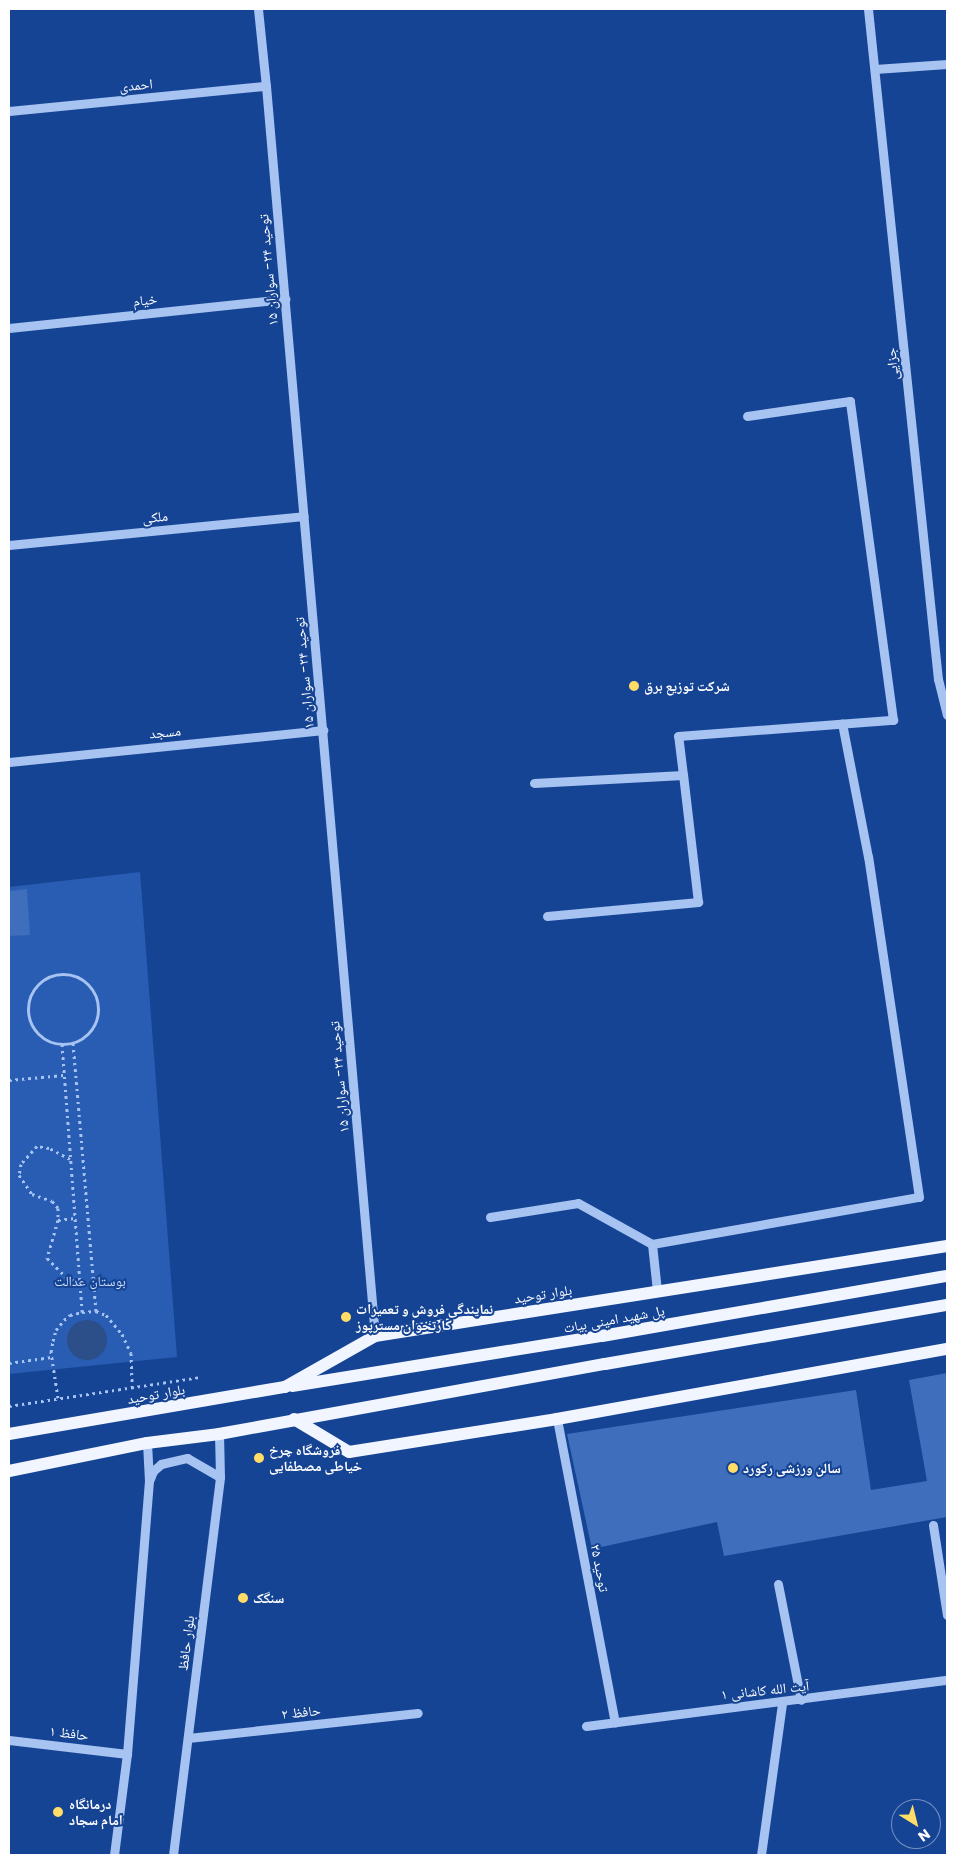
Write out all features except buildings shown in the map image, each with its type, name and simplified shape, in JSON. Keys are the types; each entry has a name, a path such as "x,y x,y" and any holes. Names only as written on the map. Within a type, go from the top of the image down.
{"main road":[{"name":"بلوار توحید","path":"9,1434 285,1387 375,1336 947,1246"},
{"name":"پل شهید امینی بیات","path":"285,1387 602,1336 947,1276"},
{"path":"9,1471 147,1443 219,1434 294,1419 947,1305"},
{"path":"294,1419 350,1452 557,1419 947,1349"}],"street":[{"name":"توحید ۲۴- سواران ۱۵","path":"258,9 375,1336"},
{"name":"جزایی","path":"868,9 938,679 947,715"},
{"path":"875,69 947,64"},
{"name":"احمدی","path":"9,111 266,86"},
{"name":"خیام","path":"9,328 285,299"},
{"path":"548,916 698,902 678,736 893,720 850,401 747,416"},
{"name":"ملکی","path":"9,545 304,516"},
{"path":"490,1217 578,1203 652,1244 919,1198 868,857 842,723"},
{"name":"مسجد","path":"9,762 323,730"},
{"path":"534,783 683,775"},
{"path":"652,1244 657,1291"},
{"name":"توحید ۲۵","path":"557,1419 615,1722"},
{"name":"بلوار حافظ","path":"173,1855 220,1477 219,1434"},
{"path":"114,1855 127,1754 149,1481 147,1443"},
{"path":"149,1481 153,1471 161,1464 188,1458 220,1477"},
{"path":"933,1525 947,1615"},
{"path":"778,1584 801,1700"},
{"name":"آیت الله کاشانی ۱","path":"586,1726 746,1705 782,1703 947,1680"},
{"path":"761,1855 782,1703"},
{"name":"حافظ ۲","path":"188,1738 418,1712"},
{"name":"حافظ ۱","path":"9,1740 127,1754"}],"path":[{"path":"56,974 68,974 79,977 89,984 96,994 99,1006 98,1018 92,1029 73,1043 51,1042 37,1032 29,1018 30,996 36,986 56,974"},
{"path":"73,1043 96,1311"},
{"path":"62,1044 82,1312"},
{"path":"9,1080 64,1075"},
{"path":"70,1160 49,1148 37,1146 21,1164 19,1174 23,1184 32,1194 52,1201 58,1208 58,1220 47,1258 64,1276 71,1280 80,1280"},
{"path":"58,1220 75,1218"},
{"path":"58,1398 52,1357 52,1340 56,1330 70,1315 82,1312 96,1311 106,1315 114,1323 127,1344 130,1353 132,1387"},
{"path":"9,1363 52,1357"},
{"path":"9,1406 208,1376"}],"green space":[{"name":"بوستان عدالت","path":"140,872 177,1357 9,1374 9,887"}],"shaded area":[{"path":"91,1320 98,1323 104,1329 107,1340 106,1348 98,1357 91,1360 83,1360 76,1357 68,1348 67,1336 70,1329 79,1321"}],"place":[{"name":"شرکت توزیع برق","path":"634,686"},
{"name":"نمایندگی فروش و تعمیرات کارتخوان مسترپوز","path":"346,1317"},
{"name":"فروشگاه چرخ خیاطی مصطفایی","path":"259,1458"},
{"name":"سالن ورزشی رکورد","path":"733,1468"},
{"name":"سنگک","path":"243,1598"},
{"name":"درمانگاه امام سجاد","path":"58,1812"}]}
